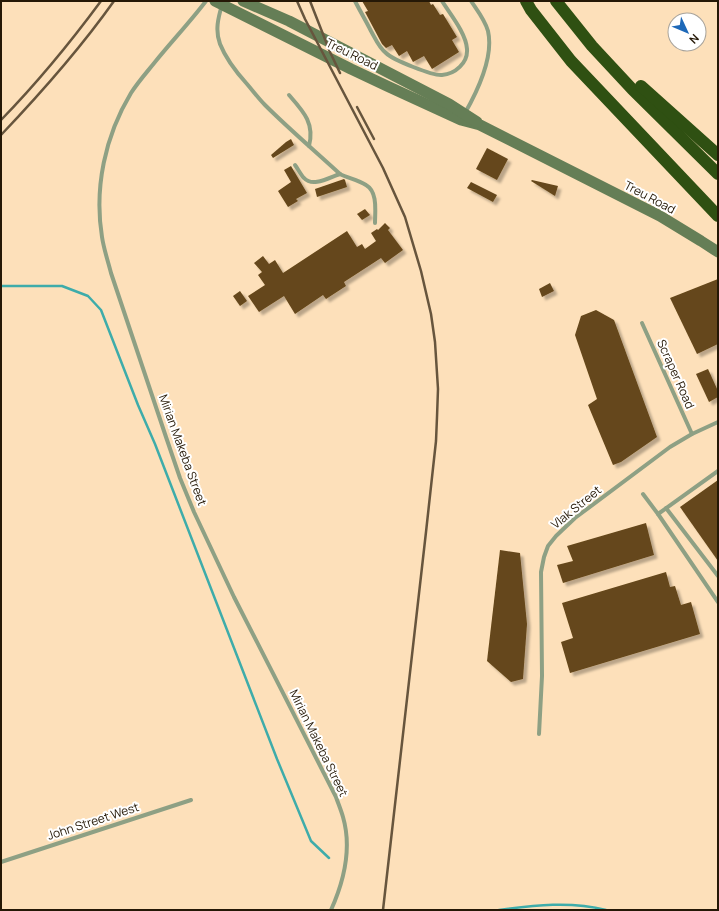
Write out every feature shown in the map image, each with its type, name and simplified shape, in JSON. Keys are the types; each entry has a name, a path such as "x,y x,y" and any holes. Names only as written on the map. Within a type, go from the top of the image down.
{"highway":[{"path":"526,1 570,62 718,216"},
{"path":"556,1 592,46 632,89 718,174"},
{"path":"592,46 609,58 718,155"}],"street":[{"name":"Treu Road","path":"243,1 296,25 449,104 463,116"},
{"name":"Treu Road","path":"219,3 351,69 463,116 474,119 480,125 660,216 718,252"}],"lane":[{"name":"Mirian Makeba Street","path":"206,1 141,79 131,93 116,124 104,162 101,182 100,202 102,237 105,252 180,478 234,597 336,797 343,818 347,842 347,855 340,887 331,910"},
{"path":"355,1 378,44 386,54 409,66 441,75 453,73 461,66 466,58 467,49 463,35 442,1"},
{"path":"463,116 478,88 486,64 489,45 488,30 471,1"},
{"path":"219,3 217,30 220,44 240,76 264,104 340,174 367,186 371,190 375,200 375,223"},
{"path":"289,95 305,114 309,122 311,139 309,146"},
{"path":"295,165 305,179 315,183 340,174"},
{"name":"Scraper Road","path":"642,323 692,434"},
{"name":"Vlak Street","path":"539,734 542,676 541,572 548,546 575,518 670,447 692,434 718,422"},
{"path":"658,514 718,471"},
{"path":"643,494 718,602"},
{"path":"666,508 718,576"},
{"name":"John Street West","path":"1,862 191,800"}],"building":[{"path":"362,1 429,1 431,5 433,4 440,15 443,14 457,37 452,40 459,52 432,69 424,56 413,62 407,51 399,56 392,45 386,48 382,44 365,12 368,11"},
{"path":"291,139 294,145 273,158 271,155"},
{"path":"487,148 508,159 497,180 476,169"},
{"path":"291,166 307,193 296,199 298,201 288,207 278,191 291,182 284,170"},
{"path":"344,179 347,187 317,197 315,189"},
{"path":"531,181 558,186 555,196"},
{"path":"471,182 497,195 493,202 467,188"},
{"path":"365,209 370,215 362,220 357,214"},
{"path":"385,223 390,228 388,230 403,250 385,263 381,258 344,282 346,286 326,299 323,295 295,314 284,296 259,312 248,296 265,285 258,275 262,272 254,263 263,256 269,264 275,260 283,273 347,231 357,247 362,244 365,249 376,241 371,233 377,229 378,230"},
{"path":"718,279 718,344 697,354 670,298"},
{"path":"550,283 554,291 542,297 539,289"},
{"path":"240,291 247,301 240,306 233,296"},
{"path":"596,310 614,320 657,437 621,462 613,465 588,405 597,399 575,335 581,316"},
{"path":"708,369 718,391 718,397 709,402 696,374"},
{"path":"718,480 718,561 680,507"},
{"path":"646,523 654,555 563,583 557,565 573,561 567,546"},
{"path":"500,550 520,553 527,624 523,679 511,682 487,661"},
{"path":"666,572 670,587 675,586 681,605 691,602 700,634 570,673 561,642 573,638 562,603"}],"waterway":[{"path":"1,286 62,286 88,296 101,310 155,444 277,759 311,841 329,858"},
{"path":"499,910 539,905 580,906 606,910"}],"railway":[{"path":"1,120 53,62 101,1"},
{"path":"1,135 60,70 114,1"},
{"path":"297,1 383,168 405,217 421,271 431,314 435,342 438,389 436,441 383,910"},
{"path":"310,1 340,73"},
{"path":"357,107 374,139"}]}
